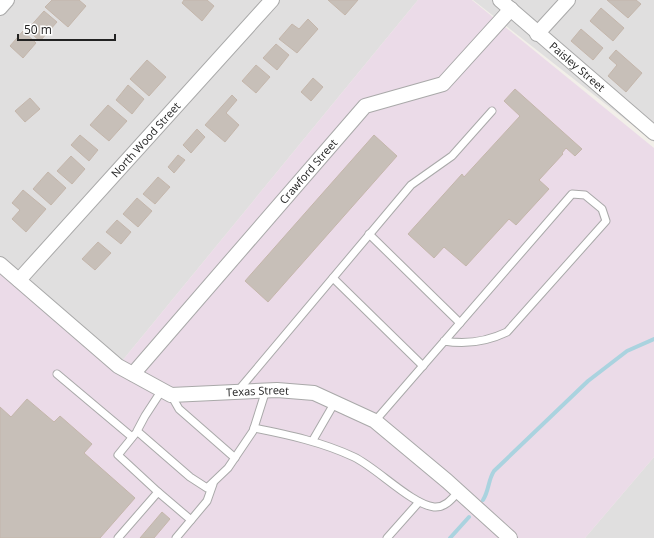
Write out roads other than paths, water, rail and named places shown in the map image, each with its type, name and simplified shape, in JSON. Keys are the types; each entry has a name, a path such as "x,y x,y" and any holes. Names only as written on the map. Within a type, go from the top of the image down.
{"street":[{"path":"0,8 8,0"},
{"name":"North Wood Street","path":"19,280 272,0"},
{"name":"Paisley Street","path":"500,0 654,133"},
{"path":"538,34 568,0"},
{"name":"Crawford Street","path":"133,374 365,106 443,84 511,9"},
{"path":"0,264 118,366 167,393"},
{"name":"Texas Street","path":"167,393 266,390 314,393 375,421 459,491 510,538"}],"lane":[{"path":"237,392 411,185 452,156 492,110"},
{"path":"375,421 444,341 572,194 585,195 602,209 606,222 507,332 495,338 476,343 444,341"},
{"path":"369,234 460,323"},
{"path":"333,278 423,366"},
{"path":"58,374 132,438"},
{"path":"137,431 190,477 207,488 228,468 254,428 266,390"},
{"path":"191,520 118,455 137,431 145,416 167,393 179,409 235,458"},
{"path":"313,440 335,402"},
{"path":"254,428 313,440 355,458 419,502 435,507 447,504 459,491"},
{"path":"176,538 207,501 214,482"},
{"path":"118,538 158,492"},
{"path":"387,538 419,502"}],"waterway":[{"path":"483,500 494,471 588,381 627,351 654,339"},
{"path":"450,538 469,517"}]}
